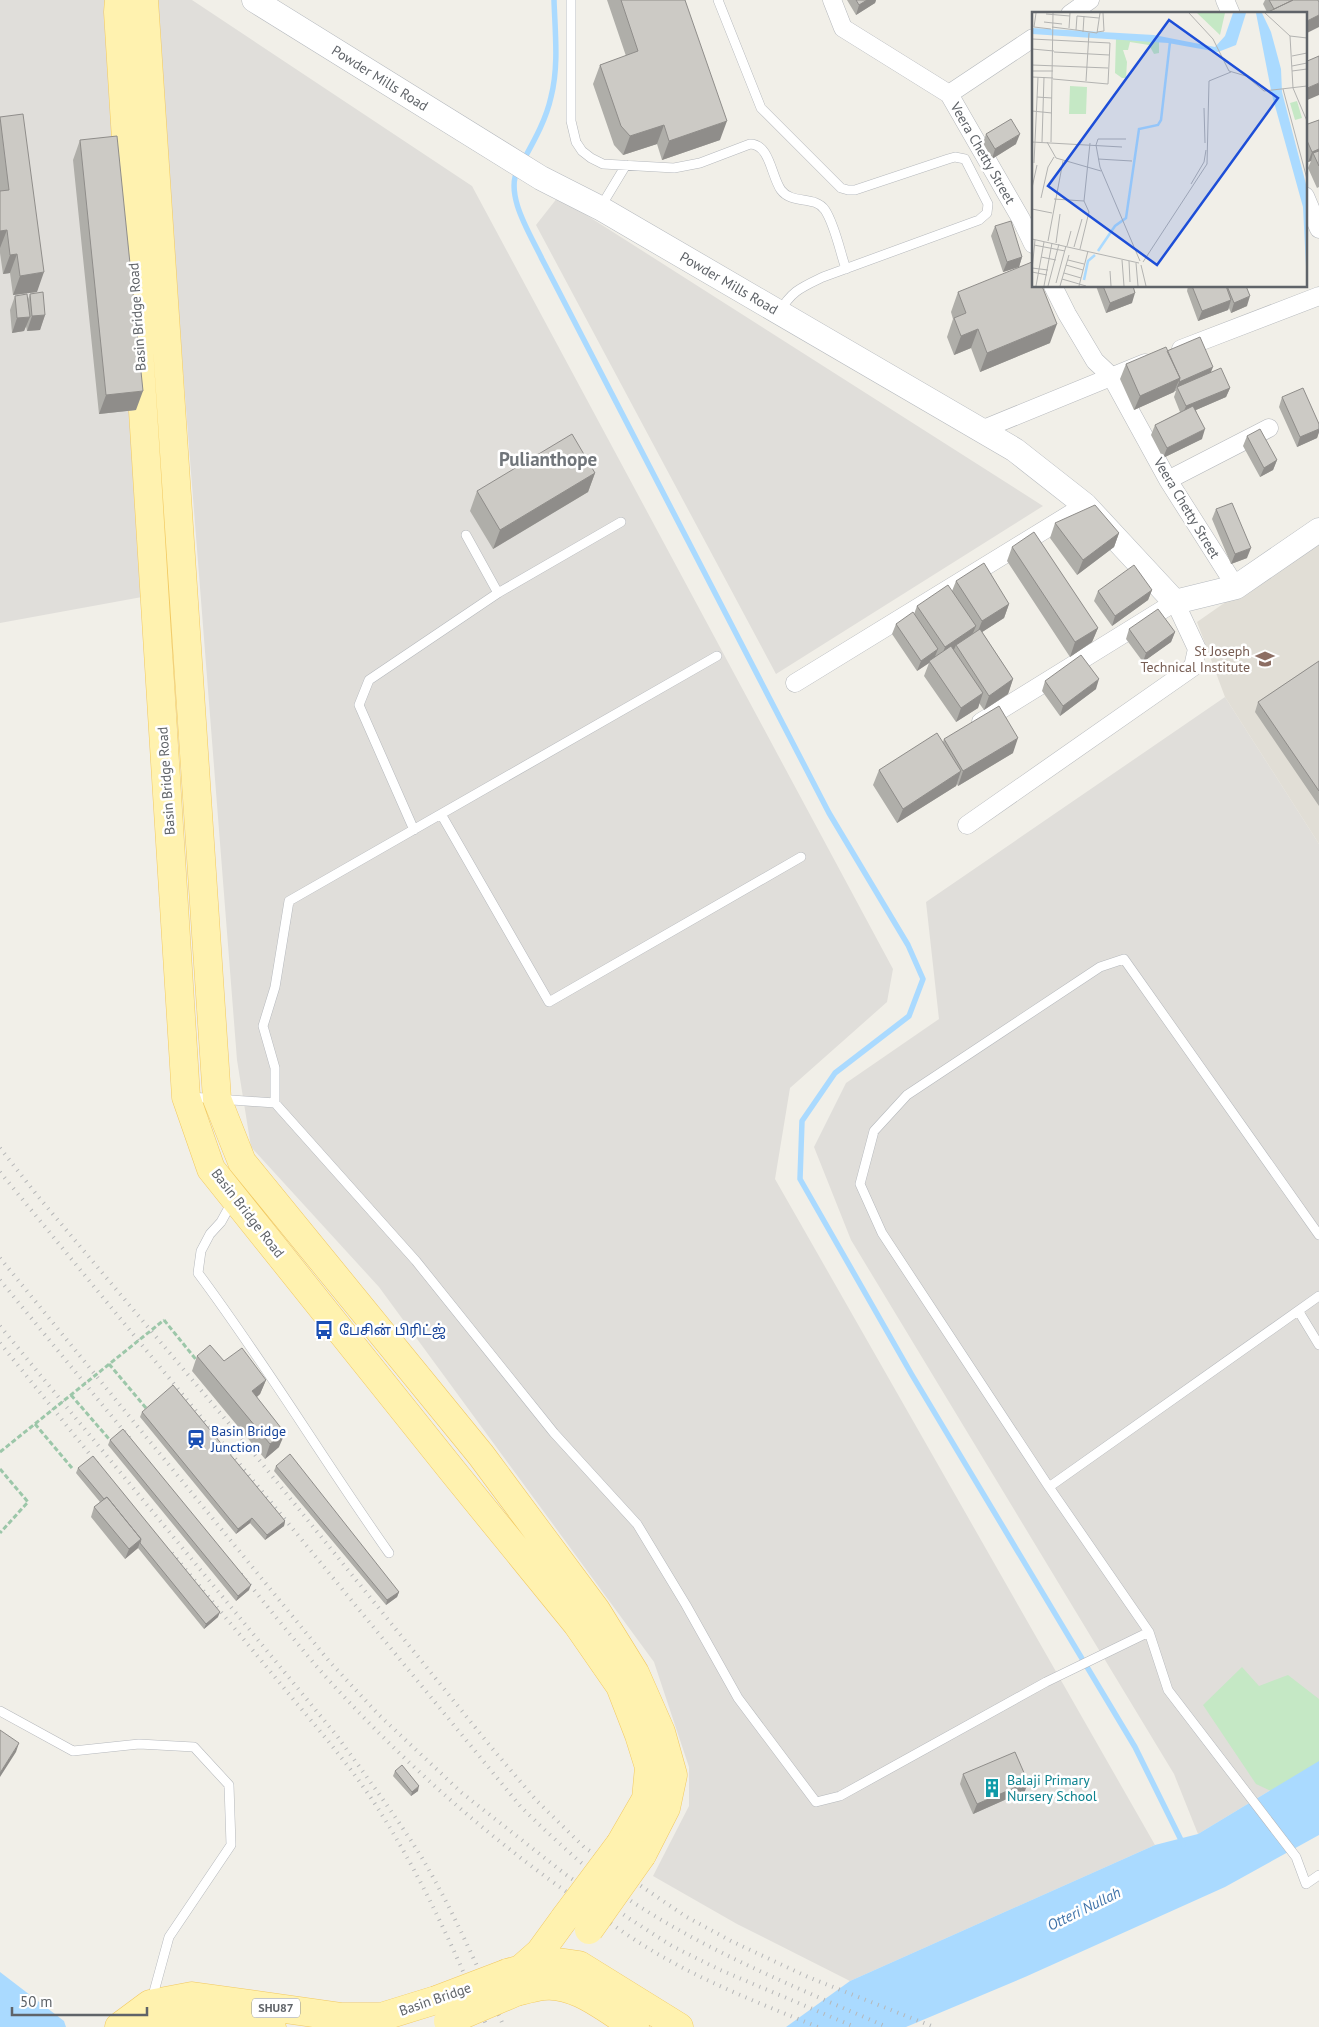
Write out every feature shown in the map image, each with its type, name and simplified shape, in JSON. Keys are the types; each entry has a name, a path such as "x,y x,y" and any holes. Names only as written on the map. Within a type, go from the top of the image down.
{"main road":[{"name":"Basin Bridge Road","path":"119,0 118,12 186,1097 211,1169 577,1624 620,1686 639,1734 649,1767 646,1798 631,1850"},
{"name":"Basin Bridge Road","path":"144,0 217,1099 242,1162 481,1455 596,1610 635,1673 661,1732 673,1775 666,1808 631,1850"},
{"path":"515,1978 540,1952 576,1925 631,1850"},
{"path":"576,1925 580,1948 579,1966"},
{"name":"Basin Bridge","path":"119,2026 152,2016 192,1996 342,2017 439,2016 515,1978 558,1962 579,1966 679,2027"},
{"name":"Basin Bridge","path":"515,1978 579,1993 635,2027"},
{"name":"Basin Bridge","path":"152,2016 192,2016 272,2027"}],"street":[{"name":"Powder Mills Road","path":"254,0 541,178 600,208 1015,450 1085,504 1175,602"},
{"name":"Veera Chetty Street","path":"832,0 843,28 949,94 1027,216 1032,239"},
{"path":"1073,12 1090,0"},
{"path":"1225,0 1230,12"},
{"path":"949,94 1032,39"},
{"path":"1306,198 1319,229"},
{"name":"Veera Chetty Street","path":"1054,288 1095,361 1111,376 1168,480 1236,586"},
{"path":"981,430 1111,376 1319,296"},
{"path":"1168,480 1269,428"},
{"path":"796,683 1085,504"},
{"path":"964,733 1175,602 1236,586 1319,530"},
{"path":"967,825 1193,667 1197,649 1175,602"}],"lane":[{"path":"571,0 573,133 582,151 603,164 683,167 700,163 750,144 756,144 762,148 776,180 786,195 819,204 826,212 846,269"},
{"path":"718,0 762,108 841,188 854,190 948,159 961,158 964,159 971,169 988,204 987,213 979,220 823,277 794,292 779,313"},
{"path":"600,208 626,165"},
{"path":"414,830 359,705 369,680 498,593 621,522"},
{"path":"466,535 498,593"},
{"path":"717,656 289,901 275,987 263,1026 275,1068 275,1102 416,1261 554,1433 637,1524 686,1605 738,1698 816,1802 840,1796 1065,1672 1149,1632"},
{"path":"441,814 549,1002 801,857"},
{"path":"1319,1235 1124,958 1100,967 907,1095 874,1131 860,1184 882,1233 1049,1487 1149,1632 1168,1690 1249,1792 1296,1857 1306,1884 1319,1875"},
{"path":"186,1097 275,1102"},
{"path":"234,1197 221,1222 210,1234 201,1251 198,1274 233,1320 350,1498 389,1553"},
{"path":"1049,1487 1299,1312 1319,1296"},
{"path":"1299,1312 1319,1345"},
{"path":"0,1711 73,1751 139,1744 194,1747 229,1785 231,1845 170,1936 152,2016"}],"path":[{"path":"0,1452 164,1320 198,1362"},
{"path":"109,1364 146,1408"},
{"path":"71,1395 108,1439"},
{"path":"34,1424 72,1468"},
{"path":"0,1469 28,1502 0,1532"}],"shaded area":[{"path":"0,0 109,0 142,597 0,623"},
{"path":"154,0 192,0 472,186 893,969 887,1002 790,1088 775,1179 1155,1845 850,1981 737,1924 653,1876 689,1806 689,1767 654,1662 379,1287 251,1147 237,1060"},
{"path":"558,197 1043,506 776,674 536,225"},
{"name":"St Joseph Technical Institute","path":"1319,537 1319,844 1225,697 1197,622"},
{"path":"1225,697 1319,844 1319,1761 1198,1834 1174,1774 851,1240 814,1147 846,1083 939,1019 926,902"}],"green space":[{"path":"1242,1667 1259,1686 1288,1675 1319,1699 1319,1764 1273,1792 1256,1784 1203,1705"}],"water":[{"name":"Otteri Nullah","path":"1319,1761 1319,1835 1225,1887 1025,1977 906,2027 786,2027 850,1981 1155,1845 1198,1834"},
{"path":"0,1972 64,2021 66,2027 0,2027"}],"building":[{"path":"621,0 685,0 727,121 669,141 664,125 630,136 621,126 600,65 638,51"},
{"path":"856,0 867,0 859,5"},
{"path":"1269,0 1293,0 1274,9"},
{"path":"1293,0 1318,0 1319,2 1319,15 1306,22 1306,12 1268,12"},
{"path":"1319,56 1319,83 1306,89 1306,62"},
{"path":"23,114 44,272 20,276 17,254 10,255 7,230 0,231 0,191 9,190 0,117"},
{"path":"1011,119 1020,134 995,149 986,134"},
{"path":"1319,120 1319,149 1312,152 1306,138 1306,125"},
{"path":"117,136 143,391 106,395 80,140"},
{"path":"1319,151 1319,166 1313,153"},
{"path":"1011,221 1022,257 1007,262 995,226"},
{"path":"1032,262 1032,288 1043,288 1057,324 987,353 978,329 961,336 954,318 966,313 958,292"},
{"path":"1104,288 1134,288 1135,293 1110,303"},
{"path":"1193,288 1227,288 1231,300 1202,311"},
{"path":"1228,288 1247,288 1250,296 1234,303"},
{"path":"43,292 45,315 32,316 30,294"},
{"path":"27,294 30,317 17,318 15,296"},
{"path":"1200,337 1213,367 1179,382 1180,378 1167,351"},
{"path":"1166,347 1180,378 1140,396 1126,364"},
{"path":"1221,368 1230,388 1186,406 1177,387"},
{"path":"1303,388 1319,424 1319,429 1300,437 1282,397"},
{"path":"1193,406 1205,429 1167,448 1155,425"},
{"path":"1260,429 1277,460 1264,468 1247,436"},
{"path":"572,434 595,473 500,530 477,491"},
{"path":"1232,503 1251,548 1235,554 1216,509"},
{"path":"1095,505 1119,533 1083,560 1055,523"},
{"path":"1034,532 1098,628 1075,642 1012,547"},
{"path":"984,563 1009,604 982,621 956,581"},
{"path":"1134,565 1152,590 1115,616 1098,591"},
{"path":"948,585 976,626 945,647 917,606"},
{"path":"1158,609 1175,632 1146,653 1129,629"},
{"path":"913,612 938,649 921,661 896,624"},
{"path":"980,629 1013,679 989,696 956,645"},
{"path":"951,646 983,693 961,708 929,661"},
{"path":"1081,655 1099,679 1063,706 1045,681"},
{"path":"1319,661 1319,791 1258,702"},
{"path":"999,706 1018,738 963,771 944,739"},
{"path":"937,733 961,771 903,809 879,770"},
{"path":"210,1345 224,1361 242,1348 266,1380 252,1391 285,1433 270,1444 197,1356"},
{"path":"173,1385 285,1521 267,1535 252,1518 238,1529 142,1412"},
{"path":"123,1429 251,1585 238,1596 110,1440"},
{"path":"290,1454 399,1592 387,1600 276,1466"},
{"path":"93,1456 220,1612 206,1624 140,1543 141,1539 107,1497 104,1499 78,1468"},
{"path":"107,1497 141,1539 129,1549 94,1507"},
{"path":"0,1730 19,1743 0,1773"},
{"name":"Balaji Primary Nursery School","path":"1015,1752 1028,1782 977,1804 963,1774"},
{"path":"402,1765 419,1786 412,1792 395,1771"}],"waterway":[{"path":"523,161 549,106 555,73 554,0"},
{"path":"518,169 514,191 521,215 532,238 829,813 908,945 923,979 909,1016 835,1073 802,1121 800,1179 912,1375 1135,1747 1183,1844"}],"railway":[{"path":"0,1148 36,1194 247,1445 491,1747 536,1800 584,1847 685,1916 731,1941 808,1977 934,2027"},
{"path":"0,1172 521,1807 534,1820 602,1880 661,1920 724,1954 887,2027"},
{"path":"0,1258 329,1661 379,1715 462,1793 565,1874 672,1946 718,1969 855,2027"},
{"path":"0,1280 132,1441"},
{"path":"0,1326 337,1736 370,1781 434,1878 466,1941 504,2027"},
{"path":"0,1343 100,1467"},
{"path":"172,1553 334,1749 377,1807 423,1887 463,1970 487,2027"},
{"path":"241,1574 325,1676 355,1709 418,1771 519,1857 617,1928 663,1957 720,1986 818,2027"}],"place":[{"name":"St Joseph Technical Institute","path":"1265,659"},
{"name":"பேசின் பிரிட்ஜ்","path":"324,1330"},
{"name":"Basin Bridge Junction","path":"196,1439"},
{"name":"Balaji Primary Nursery School","path":"992,1788"}],"district":[{"name":"Pulianthope","path":"548,459"}]}
